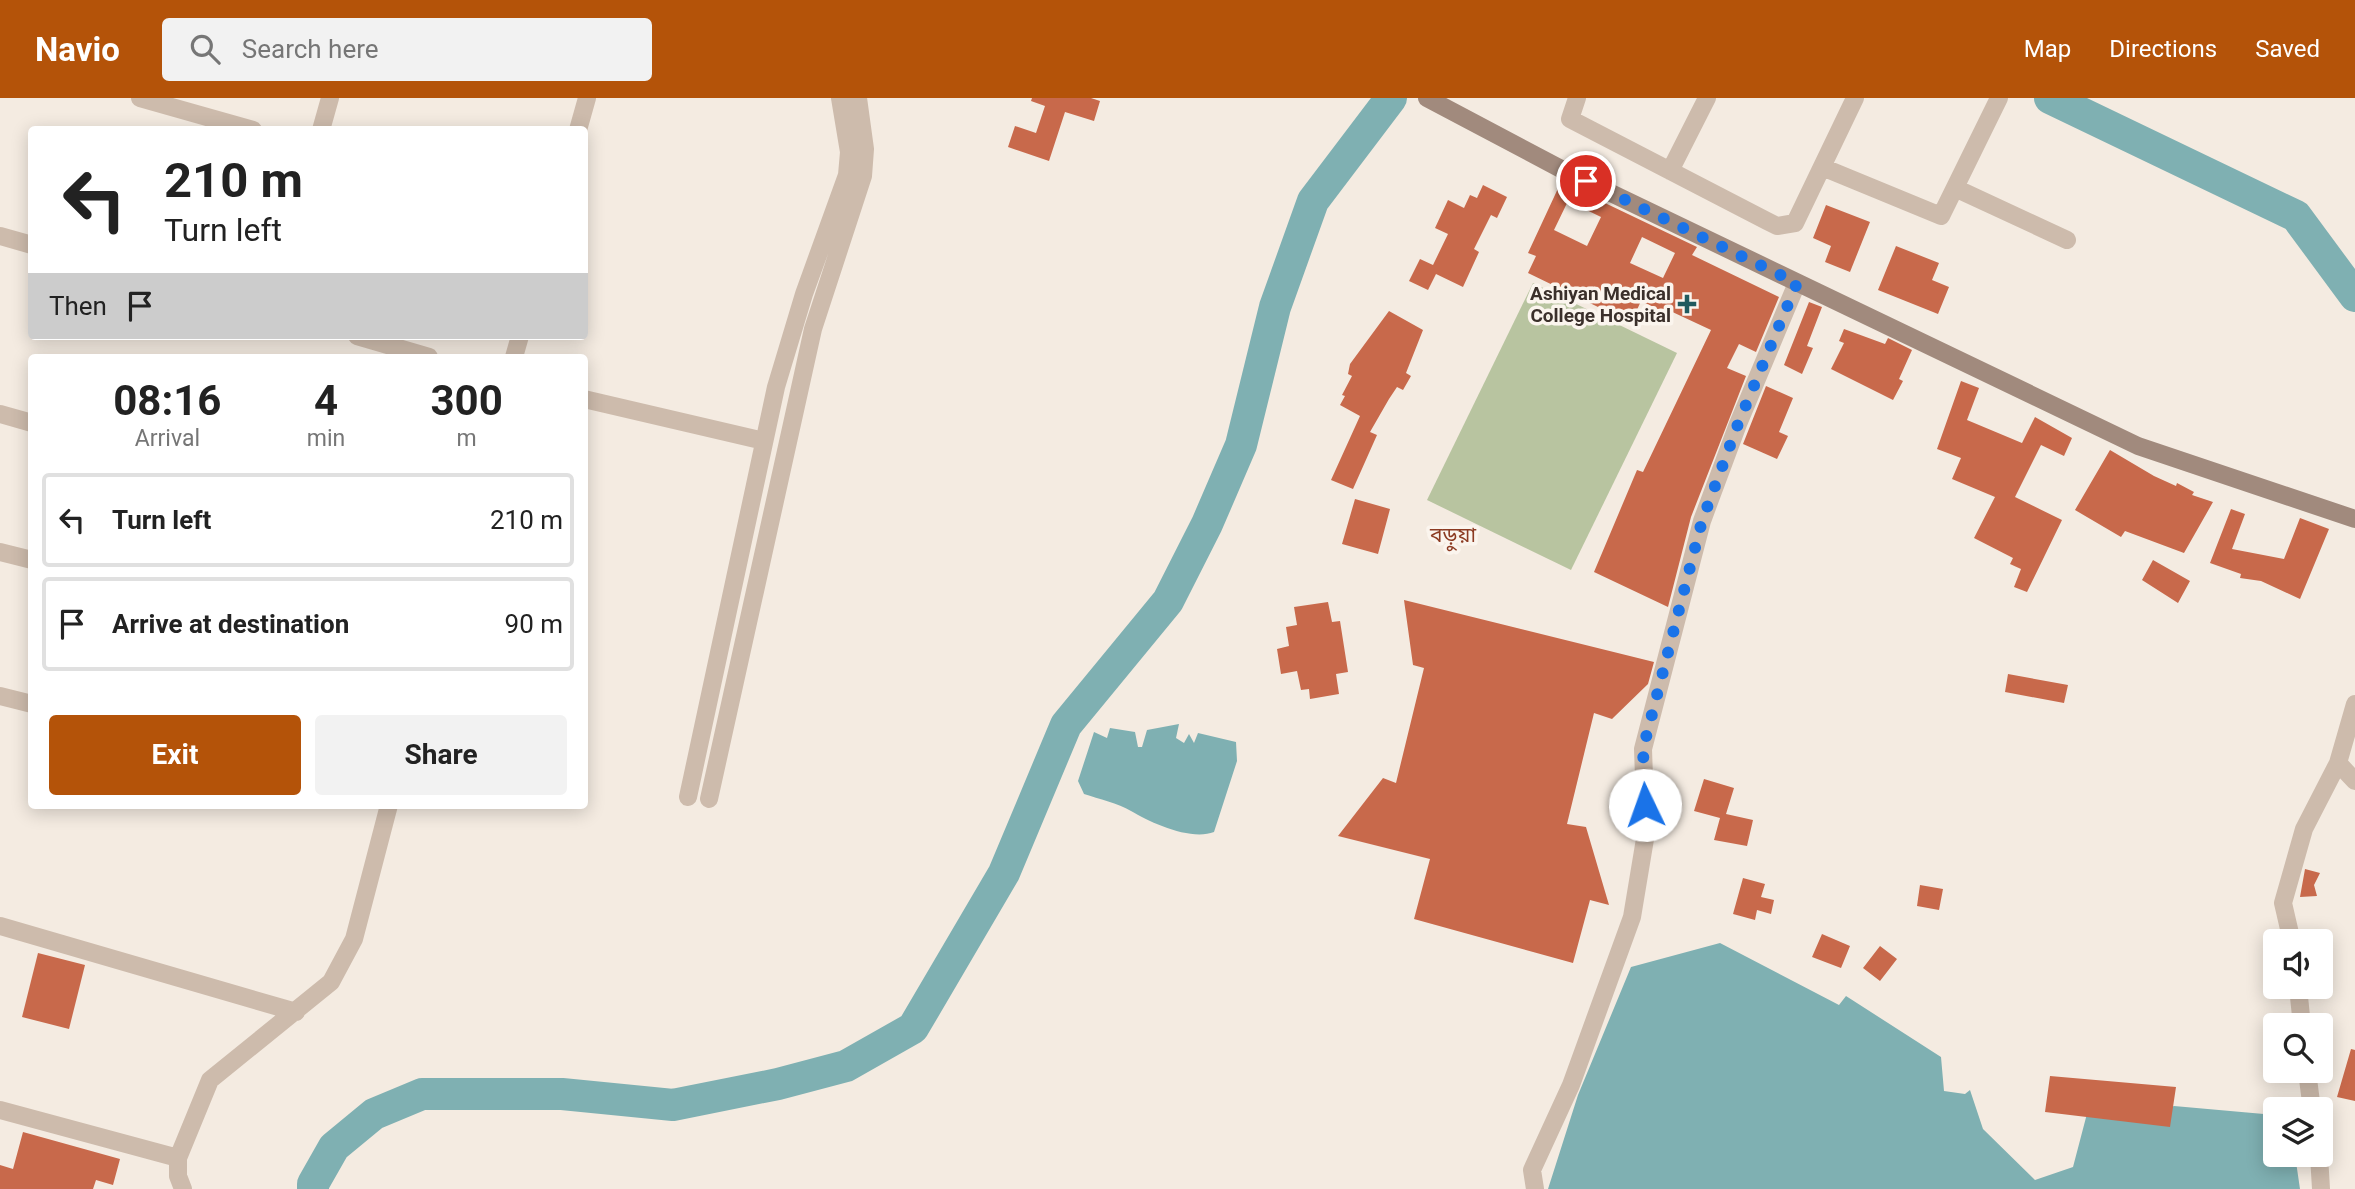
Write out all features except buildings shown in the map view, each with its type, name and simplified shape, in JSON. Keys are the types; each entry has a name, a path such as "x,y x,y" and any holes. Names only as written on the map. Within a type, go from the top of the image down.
{"street":[{"path":"140,98 239,126"},
{"path":"322,126 330,98"},
{"path":"579,126 587,98"},
{"path":"688,797 710,683 764,441 792,331 847,175 849,152 840,98"},
{"path":"709,799 813,330 863,176 865,149 858,98"},
{"path":"1427,98 1797,283 2138,446 2355,519"},
{"path":"1577,98 1570,119 1767,221 1788,226 1795,223 1855,98"},
{"path":"1670,171 1707,98"},
{"path":"1822,167 1941,216 1999,98"},
{"path":"1955,188 2067,240"},
{"path":"0,236 28,244"},
{"path":"1535,1189 1532,1170 1571,1085 1632,917 1646,833 1643,749 1702,521 1738,424 1797,283"},
{"path":"371,340 419,354"},
{"path":"588,399 764,441"},
{"path":"0,414 28,422"},
{"path":"0,552 28,560"},
{"path":"710,683 734,690"},
{"path":"0,696 28,703"},
{"path":"2289,929 2283,903 2304,829 2338,763 2355,704"},
{"path":"2338,763 2355,781"},
{"path":"183,1189 178,1176 178,1158 210,1080 331,982 354,939 387,809"},
{"path":"0,926 296,1012"},
{"path":"0,1110 178,1158"},
{"path":"2320,1167 2321,1189"}],"green space":[{"path":"1533,283 1677,353 1571,570 1427,500"}],"water":[{"path":"1179,724 1176,738 1184,743 1189,734 1194,743 1198,733 1236,742 1237,761 1214,832 1194,834 1171,829 1120,806 1084,794 1078,781 1094,732 1107,738 1110,728 1135,732 1138,747 1142,747 1147,730"},
{"path":"1720,943 1839,1005 1846,996 1941,1057 1944,1091 1965,1094 1970,1090 1983,1129 2035,1180 2073,1167 2089,1106 2157,1112 2174,1106 2263,1114 2263,1167 2297,1167 2300,1189 1548,1189 1578,1095 1631,967"}],"waterway":[{"path":"313,1189 313,1184 334,1147 374,1114 422,1094 562,1094 673,1105 778,1084 846,1066 913,1028 1004,873 1066,725 1168,601 1207,524 1241,445 1275,307 1313,201 1391,98"},
{"path":"2050,98 2296,216 2355,296"}],"place":[{"name":"Ashiyan Medical College Hospital","path":"1687,304"}],"district":[{"name":"বড়ুয়া","path":"1453,535"}],"route":[{"path":"1586,181 1797,283 1738,424 1702,521 1643,749 1645,805"}]}
